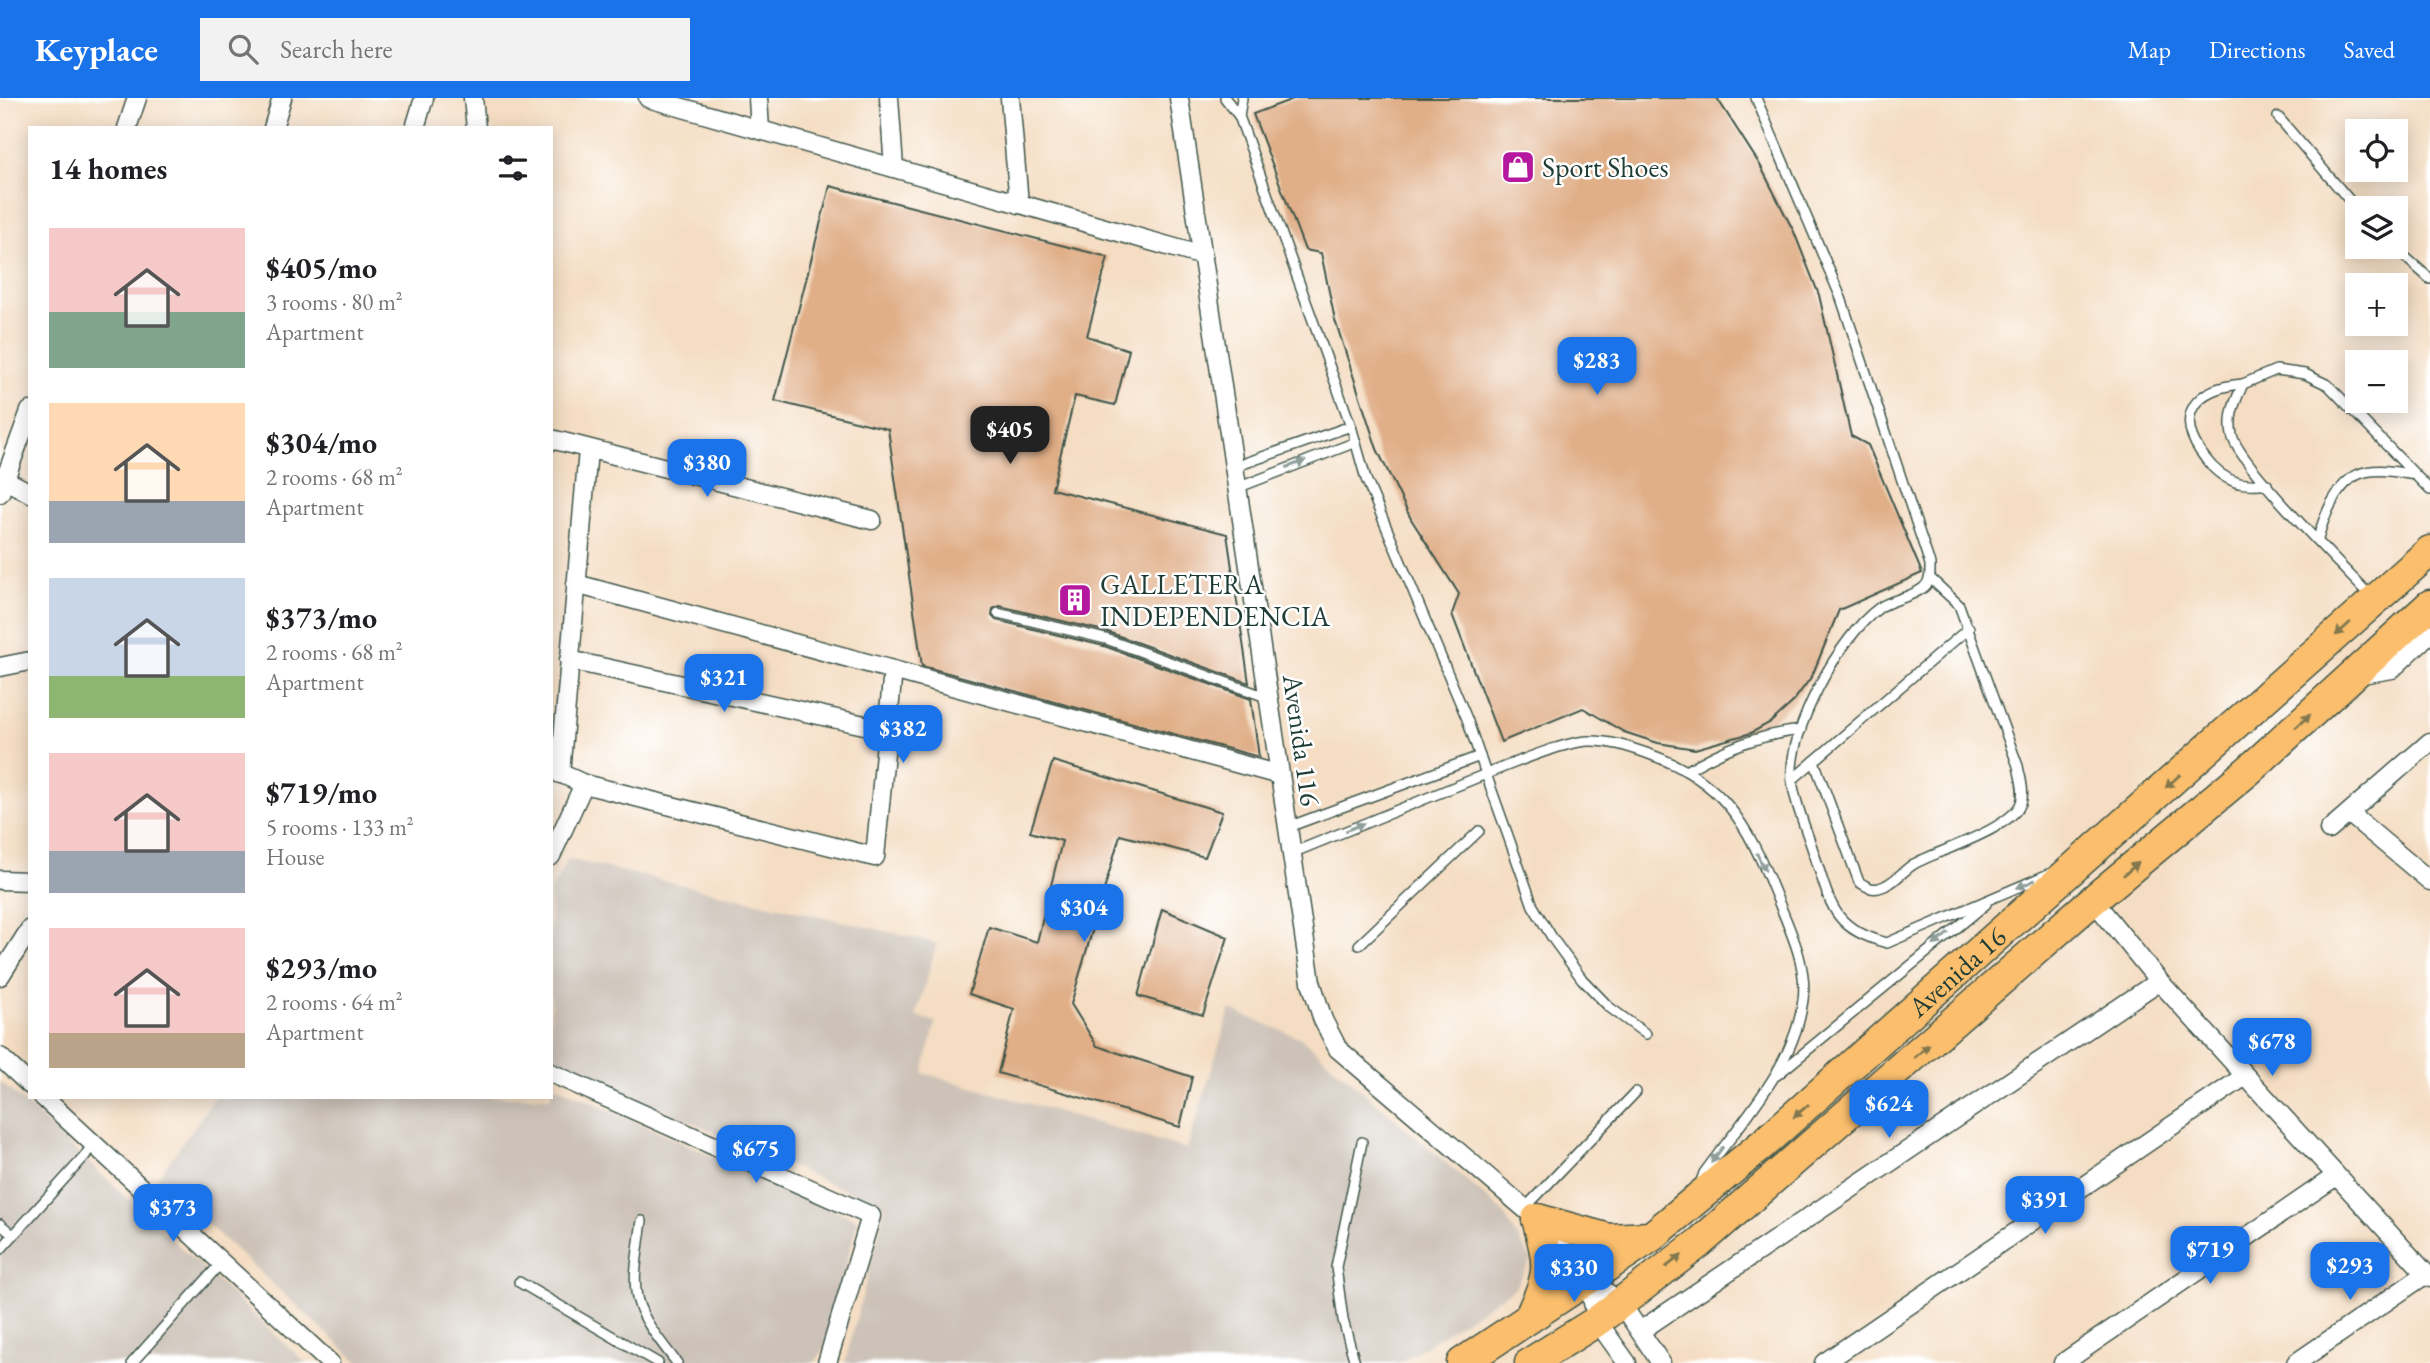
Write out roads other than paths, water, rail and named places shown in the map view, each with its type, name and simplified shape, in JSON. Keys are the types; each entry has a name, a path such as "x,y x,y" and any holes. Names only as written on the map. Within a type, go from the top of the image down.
{"highway":[{"name":"Avenida 16","path":"1462,1363 1651,1237 1695,1201 2088,857 2430,551"},
{"name":"Avenida 16","path":"1530,1363 1608,1312 1699,1243 2093,900 2249,770 2430,605"},
{"path":"1531,1213 1609,1239 1651,1237"},
{"path":"1528,1321 1548,1273 1548,1259 1531,1213"}],"street":[{"path":"128,126 137,98"},
{"path":"274,126 282,98"},
{"path":"416,126 424,98"},
{"path":"473,98 476,126"},
{"path":"648,98 1203,256"},
{"path":"758,98 760,130"},
{"path":"889,98 894,169"},
{"path":"1010,98 1019,204"},
{"name":"Avenida 116","path":"1179,98 1311,982 1323,1020 1338,1049 1531,1213 1588,1279 1608,1312"},
{"path":"28,416 2,483 28,493"},
{"path":"553,440 872,520"},
{"path":"588,450 569,660 555,771 584,784 875,856 893,670"},
{"path":"576,584 1280,775"},
{"path":"2353,676 2392,669 2430,633"},
{"path":"569,660 887,730"},
{"path":"0,667 28,661"},
{"path":"2329,830 2430,742"},
{"path":"553,852 584,784"},
{"path":"2350,814 2430,881"},
{"path":"0,880 28,881"},
{"path":"2093,900 2159,981 2428,1276 2296,1363"},
{"path":"0,976 28,932"},
{"path":"1640,1331 2159,981"},
{"path":"0,1057 28,1082"},
{"path":"553,1074 871,1216 827,1363"},
{"path":"1824,1363 2245,1076"},
{"path":"45,1099 330,1363"},
{"path":"2063,1363 2336,1176"},
{"path":"1588,1279 1608,1312 1618,1360"},
{"path":"1608,1312 1640,1331 1661,1363"}],"lane":[{"path":"1225,98 1240,117 1351,426 1366,479 1480,756 1533,906 1582,979 1609,1007 1646,1034"},
{"path":"1240,117 1242,98"},
{"path":"1756,98 1841,298 1930,564 1930,578 1924,587 1881,606 1858,626 1841,646 1801,730 1792,780 1831,908 1849,928 1887,943 2088,857"},
{"path":"2278,117 2346,196"},
{"path":"2408,259 2430,279"},
{"path":"2267,484 2238,483 2214,470 2194,445 2188,428 2188,416 2203,397 2222,385 2243,384 2276,370 2305,374 2328,385 2430,490"},
{"path":"2243,384 2230,414 2232,438 2249,465 2375,601"},
{"path":"1234,467 1351,426"},
{"path":"1237,488 1356,442"},
{"path":"2318,539 2324,516 2336,496 2358,474 2391,471 2415,475"},
{"path":"1814,761 1859,882 1868,888 1877,889 1887,885 1912,865 2007,818 2021,804 2023,789 2018,766 1969,628 1951,594 1930,578"},
{"path":"998,613 1106,639 1269,698"},
{"path":"1792,780 1969,628"},
{"path":"1688,769 1720,751 1764,734 1801,730"},
{"path":"1292,853 1486,774 1585,741 1611,742 1634,748 1688,769 1715,789 1728,802 1765,870 1802,970 1804,999 1797,1029 1770,1081 1703,1173 1695,1201"},
{"path":"1288,827 1480,756"},
{"path":"1359,945 1479,831"},
{"path":"1770,1081 1995,897"},
{"path":"1531,1213 1636,1092"},
{"path":"1355,1363 1343,1320 1336,1267 1362,1142"},
{"path":"0,1250 85,1156 93,1143"},
{"path":"642,1221 633,1286 637,1306 647,1325 677,1363"},
{"path":"0,1224 13,1235"},
{"path":"132,1363 221,1263"},
{"path":"519,1282 658,1363"}],"place":[{"name":"Sport Shoes","path":"1518,167"},
{"name":"GALLETERA INDEPENDENCIA","path":"1075,600"}]}
